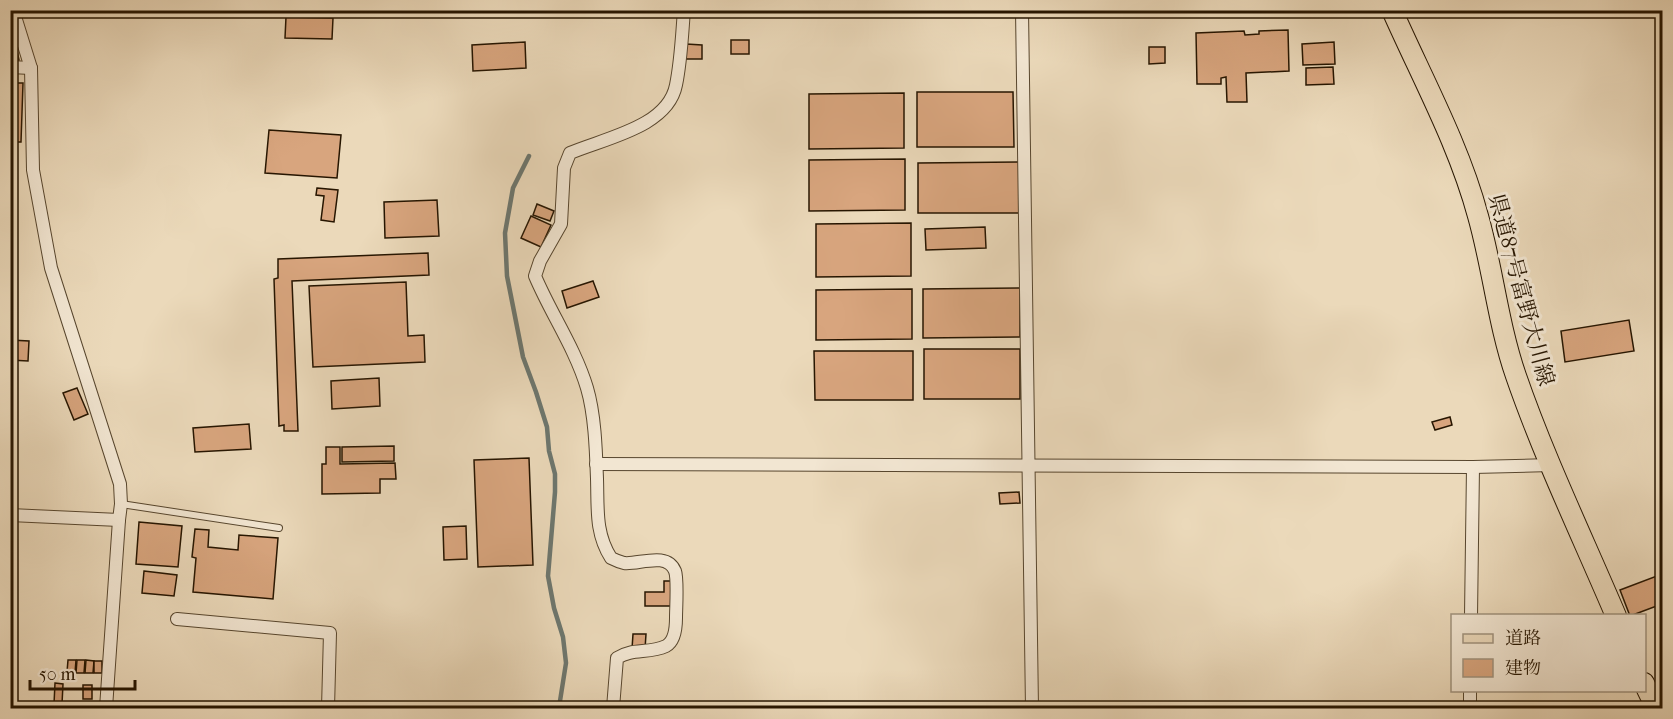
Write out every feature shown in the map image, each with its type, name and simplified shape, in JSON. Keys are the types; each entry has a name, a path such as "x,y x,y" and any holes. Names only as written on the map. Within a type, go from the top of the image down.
{"main road":[{"name":"県道87号富野大川線","path":"1392,10 1464,170 1478,215 1501,323 1516,375 1551,465 1616,614"},
{"path":"1646,687 1656,708"}],"street":[{"path":"13,10 31,68 33,170 51,268 120,484 121,504 118,520 106,708"},
{"path":"613,708 617,658 626,652 648,652 668,645 674,637 676,624 675,571 669,563 656,560 625,563 611,558 602,544 587,389 572,350 535,276 540,261 561,224 564,168 570,153 646,124 664,110 676,87 684,10"},
{"path":"1022,10 1032,708"},
{"path":"10,67 31,68"},
{"path":"596,464 1473,467 1551,465"},
{"path":"1471,614 1473,467"},
{"path":"10,515 118,520"},
{"path":"177,619 330,633 328,708"},
{"path":"1470,692 1470,708"}],"lane":[{"path":"121,504 279,528"}],"building":[{"path":"286,17 333,18 332,39 285,38"},
{"path":"10,20 19,60 10,62"},
{"path":"1288,30 1289,71 1246,73 1247,102 1227,102 1226,77 1221,78 1221,84 1197,84 1196,33 1244,31 1245,35 1259,34 1259,31"},
{"path":"731,40 749,40 749,54 731,54"},
{"path":"525,42 526,68 473,71 472,45"},
{"path":"1334,42 1335,64 1303,65 1302,44"},
{"path":"686,44 702,45 702,59 686,59"},
{"path":"1149,47 1165,47 1165,63 1149,64"},
{"path":"1333,67 1334,84 1306,85 1306,68"},
{"path":"10,83 23,83 21,142 10,142"},
{"path":"917,92 1013,92 1014,147 917,147"},
{"path":"904,93 904,148 809,149 809,94"},
{"path":"269,130 341,135 337,178 265,173"},
{"path":"905,159 905,210 809,211 809,160"},
{"path":"1020,162 1020,213 918,213 918,163"},
{"path":"317,188 338,190 334,222 321,220 324,196 316,195"},
{"path":"437,200 439,236 385,238 384,202"},
{"path":"537,204 554,211 550,221 533,215"},
{"path":"531,216 551,225 541,247 521,238"},
{"path":"911,223 911,276 816,277 816,224"},
{"path":"985,227 986,248 926,250 925,229"},
{"path":"428,253 429,275 292,281 298,431 284,431 284,425 279,426 274,279 278,278 278,259"},
{"path":"593,281 599,297 567,308 562,291"},
{"path":"406,282 408,336 424,335 425,362 313,367 309,286"},
{"path":"1020,288 1020,337 923,338 923,289"},
{"path":"912,289 912,339 816,340 816,290"},
{"path":"1629,320 1634,351 1565,362 1561,331"},
{"path":"10,340 29,341 28,361 10,360"},
{"path":"924,349 1020,349 1020,399 924,399"},
{"path":"814,351 913,351 913,400 815,400"},
{"path":"379,378 380,406 332,409 331,381"},
{"path":"77,388 88,414 74,420 63,393"},
{"path":"1450,417 1452,425 1435,430 1432,422"},
{"path":"249,424 251,449 195,452 193,428"},
{"path":"394,446 394,461 342,462 342,447"},
{"path":"326,447 340,447 340,464 395,463 396,479 380,479 380,493 322,494 322,464 326,464"},
{"path":"529,458 533,565 478,567 474,460"},
{"path":"1019,492 1020,503 1000,504 999,493"},
{"path":"139,522 182,526 178,567 136,564"},
{"path":"466,526 467,559 444,560 443,527"},
{"path":"195,529 209,530 208,547 238,550 239,535 278,538 273,599 193,592 196,558 192,557"},
{"path":"144,571 177,575 174,596 142,593"},
{"path":"1662,574 1662,604 1629,614 1620,590"},
{"path":"664,581 674,581 674,606 645,606 645,592 664,592"},
{"path":"633,634 646,634 645,649 632,649"},
{"path":"68,660 76,660 75,673 67,672"},
{"path":"77,660 85,660 84,673 76,673"},
{"path":"86,660 94,661 93,673 85,673"},
{"path":"94,661 102,661 102,673 94,673"},
{"path":"55,683 63,684 62,704 54,704"},
{"path":"83,685 92,685 92,699 83,699"}],"waterway":[{"path":"529,156 513,188 505,233 507,276 523,357 547,427 549,451 555,474 548,576 554,608 563,637 566,663 560,701 562,708"}]}
